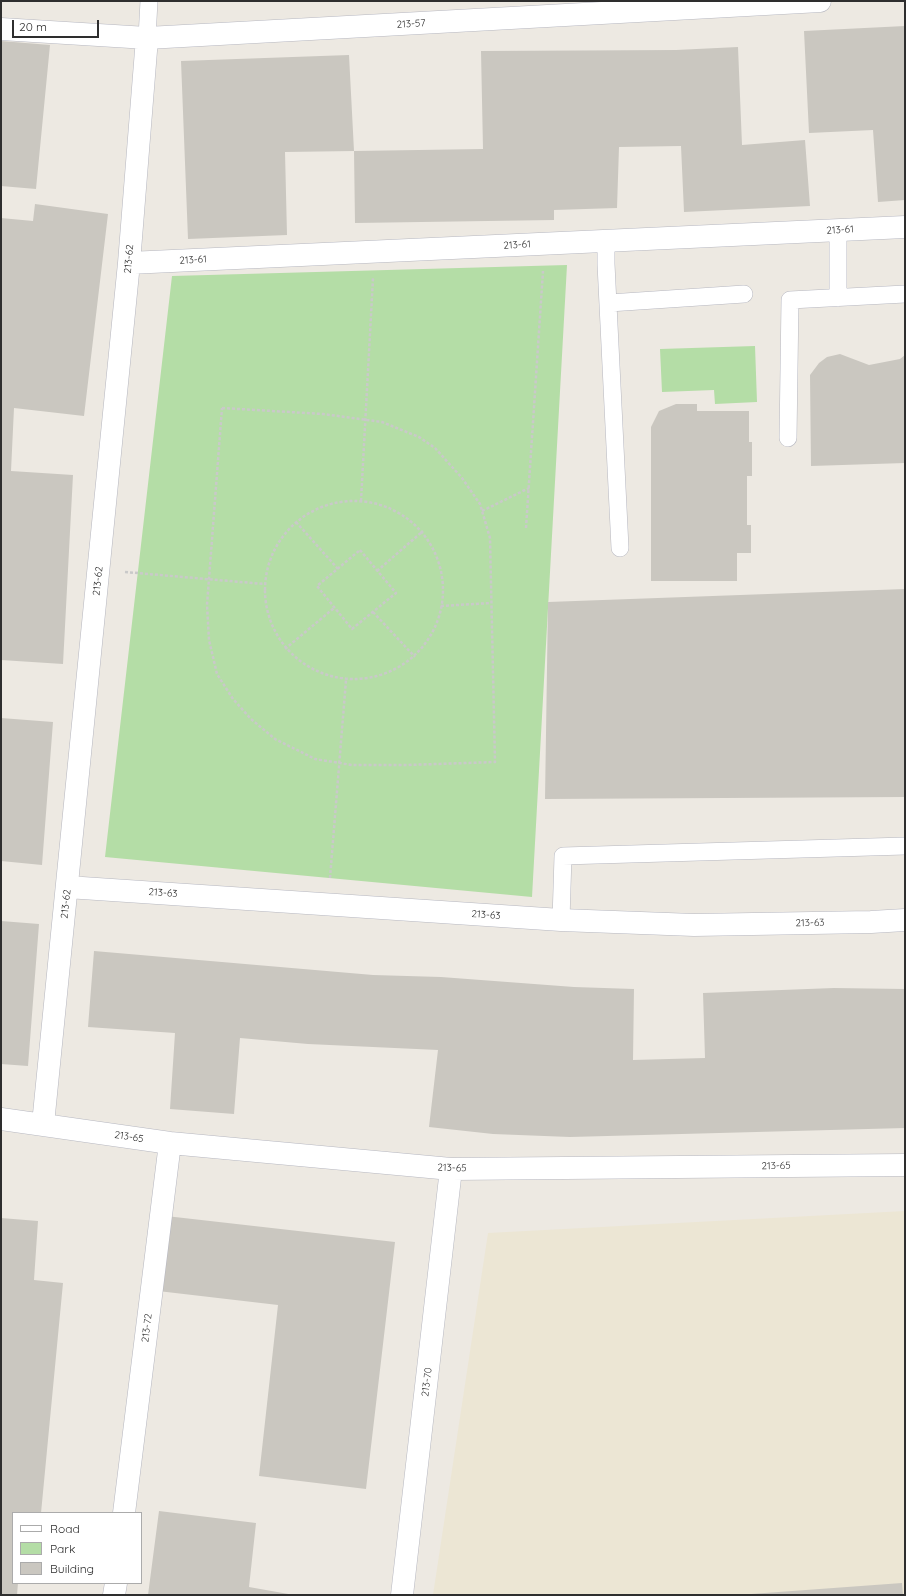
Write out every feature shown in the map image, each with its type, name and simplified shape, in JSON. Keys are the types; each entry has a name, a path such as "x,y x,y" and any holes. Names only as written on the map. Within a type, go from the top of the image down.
{"street":[{"name":"213-57","path":"1,29 147,38 820,1"},
{"name":"213-62","path":"43,1124 129,263 147,38"},
{"name":"213-61","path":"129,263 905,227"},
{"name":"213-63","path":"67,886 561,920 694,925 905,920"},
{"name":"213-65","path":"1,1119 170,1143 451,1169 905,1165"},
{"name":"213-72","path":"124,1512 170,1143"},
{"name":"213-70","path":"402,1595 451,1169"},
{"path":"114,1595 116,1584"}],"lane":[{"path":"147,38 149,1"},
{"path":"838,230 838,298"},
{"path":"606,241 620,548"},
{"path":"609,303 744,294"},
{"path":"788,438 790,300 905,294"},
{"path":"561,920 563,856 905,846"}],"path":[{"path":"526,528 544,244"},
{"path":"361,501 374,252"},
{"path":"222,408 323,414 382,422 399,428 419,436 435,448 462,478 480,504 482,511 490,538 495,762 407,765 339,763 315,759 275,739 250,719 233,699 217,674 209,640 208,605 222,408"},
{"path":"482,511 529,488"},
{"path":"361,501 394,508 413,521 423,531 435,553 443,583 441,614 428,642 415,657 406,664 377,678 346,680 322,675 297,661 285,649 278,640 267,614 264,584 269,558 283,534 296,522 304,515 330,503 361,501"},
{"path":"296,522 338,569"},
{"path":"377,571 423,531"},
{"path":"360,550 377,571 396,593 352,629 317,586 360,550"},
{"path":"99,570 264,584"},
{"path":"441,606 491,603"},
{"path":"285,649 334,608"},
{"path":"373,612 415,657"},
{"path":"328,904 346,680"}],"shaded area":[{"path":"905,1211 905,1595 433,1595 488,1233"}],"green space":[{"path":"567,265 532,897 105,857 172,276"},
{"path":"755,346 757,402 715,404 714,390 662,392 660,349"}],"building":[{"path":"905,26 905,200 878,202 873,130 809,133 804,31"},
{"path":"1,41 50,45 36,189 1,186"},
{"path":"738,47 742,145 805,140 810,206 684,212 681,146 619,147 617,208 554,210 554,220 355,223 354,151 483,149 481,51 676,50"},
{"path":"349,55 354,151 285,152 287,235 188,239 181,61"},
{"path":"35,204 108,214 84,416 14,408 11,471 73,475 63,664 1,660 1,218 33,221"},
{"path":"840,354 869,365 900,359 905,355 905,463 811,466 810,375 819,363 827,357"},
{"path":"676,404 697,404 697,411 749,411 749,442 752,442 752,476 747,476 747,525 751,525 751,553 737,553 737,581 651,581 651,427 659,411"},
{"path":"905,589 905,797 545,799 548,602"},
{"path":"1,718 53,722 42,865 1,861"},
{"path":"1,921 39,924 28,1066 1,1064"},
{"path":"94,951 373,975 441,977 574,987 634,989 633,1060 705,1058 703,993 834,988 905,989 905,1128 570,1137 493,1134 429,1127 438,1050 308,1044 240,1038 234,1114 170,1109 175,1033 88,1027"},
{"path":"166,1216 395,1242 366,1489 259,1476 278,1305 158,1291"},
{"path":"1,1218 38,1221 34,1280 63,1283 41,1512 12,1512 12,1584 18,1584 17,1595 1,1595"},
{"path":"159,1511 256,1523 249,1587 294,1595 148,1595"},
{"path":"902,1583 903,1595 751,1595 751,1594"}]}
